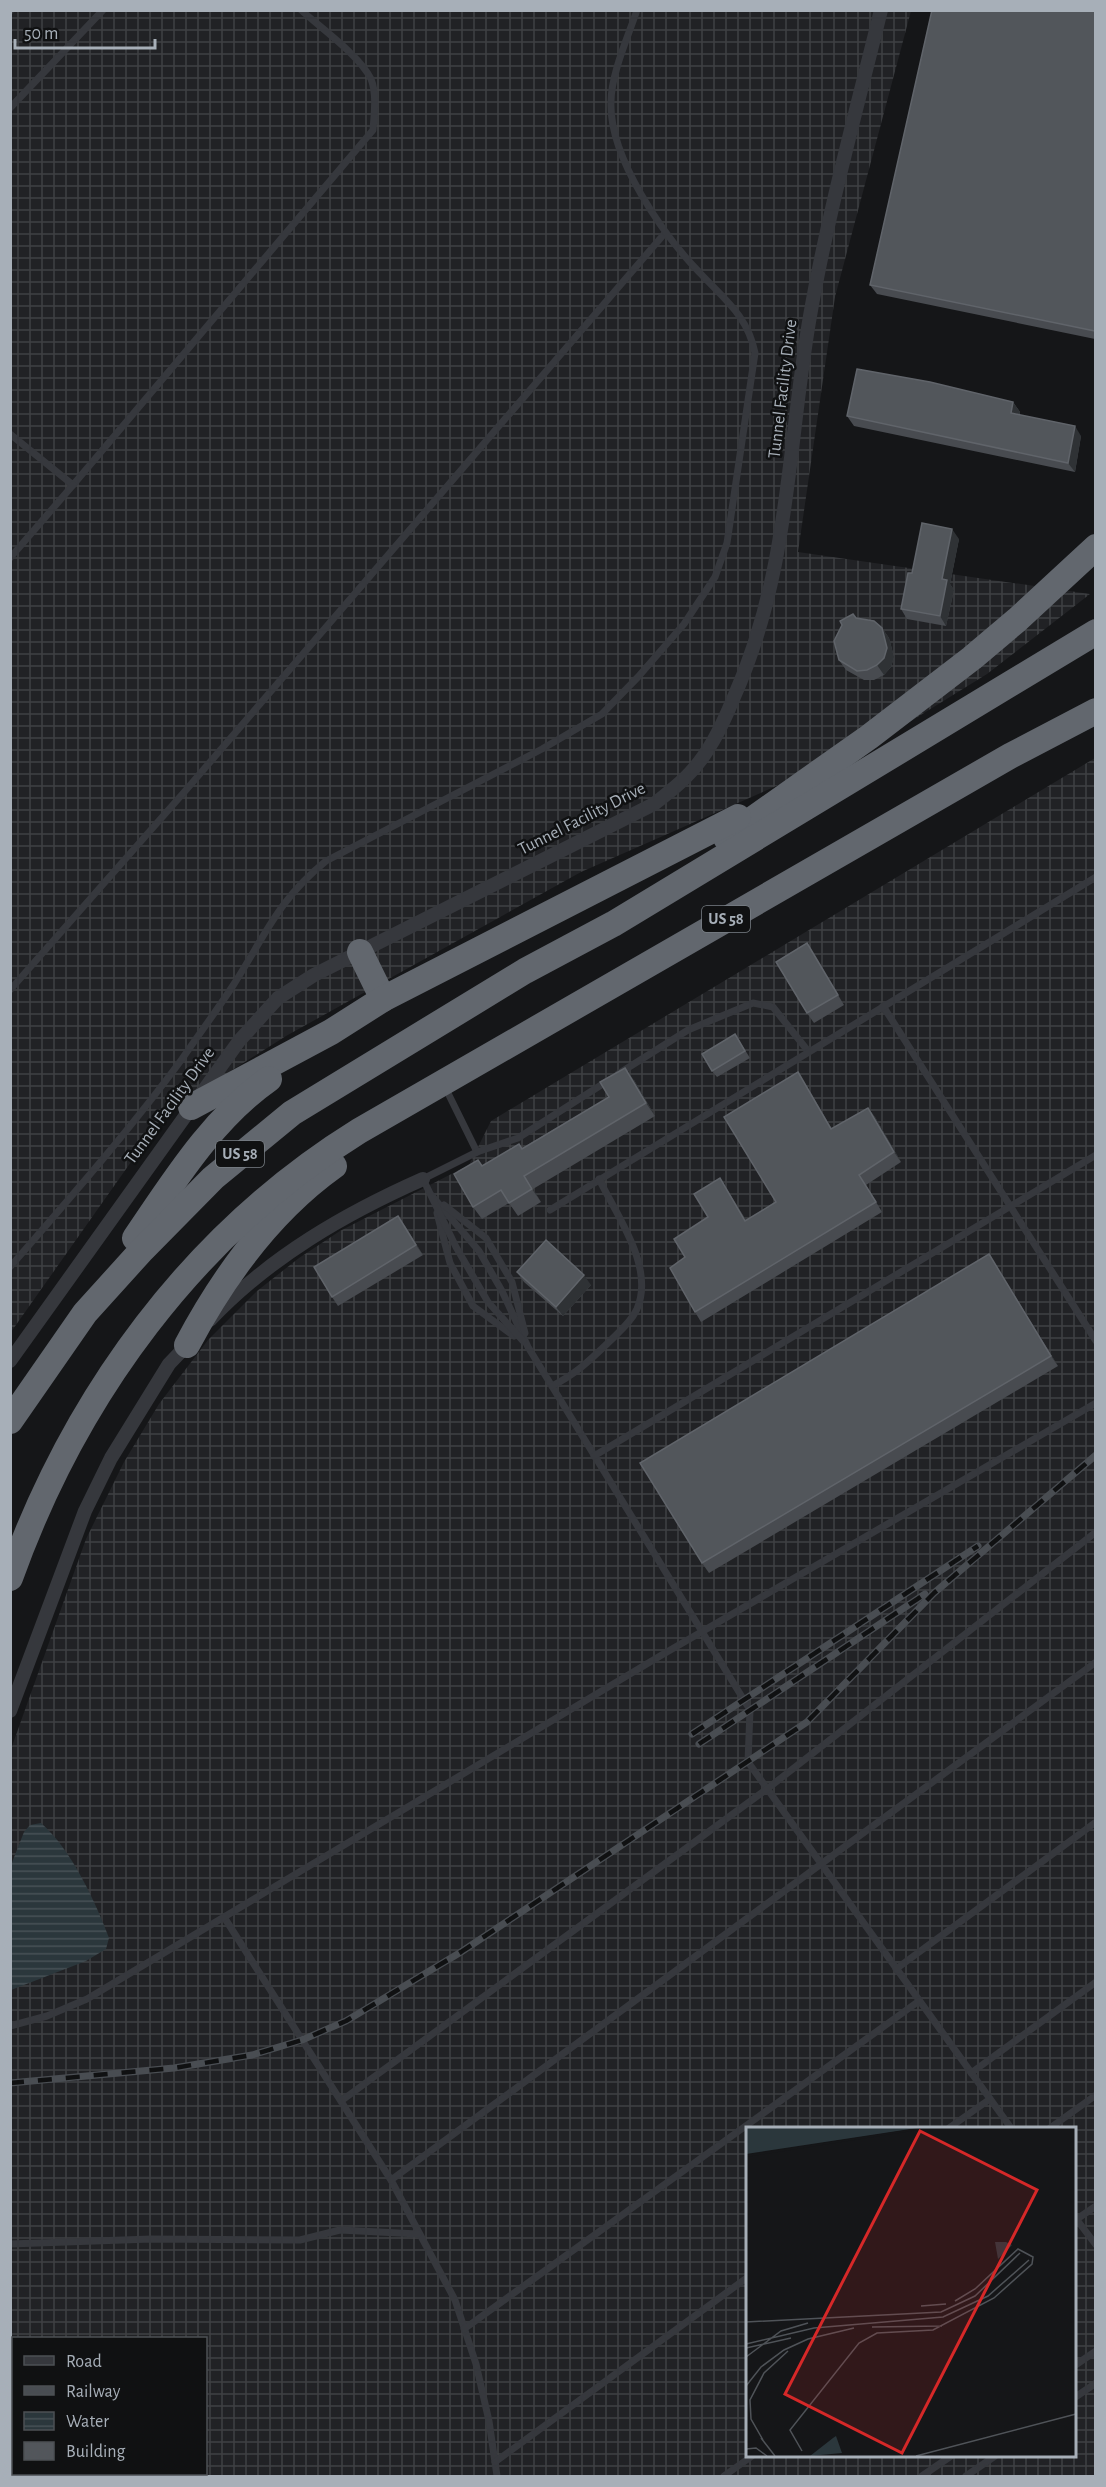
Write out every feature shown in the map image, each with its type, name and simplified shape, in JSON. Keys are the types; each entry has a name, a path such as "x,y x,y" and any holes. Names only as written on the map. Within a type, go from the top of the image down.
{"highway":[{"name":"US 58","path":"10,1421 85,1313 188,1201 265,1133 320,1094 525,970 731,835 792,789 869,737 972,658 1017,620 1090,550"},
{"path":"525,970 613,924 1095,632"},
{"name":"US 58","path":"10,1578 44,1494 80,1424 124,1355 180,1284 226,1235 278,1188 342,1142 1010,756 1095,699"},
{"path":"1010,756 1095,711"},
{"path":"85,1313 173,1184 224,1118 248,1094 332,1032 383,999 792,789"},
{"path":"360,952 383,999"},
{"path":"191,1107 332,1032"},
{"path":"188,1345 206,1310 224,1283 279,1214 328,1170 422,1109 444,1083"}],"street":[{"name":"Tunnel Facility Drive","path":"10,1361 239,1041 273,1003 300,983 654,804 686,777 717,736 750,662 770,596 786,511 814,297 881,10"},
{"path":"10,1711 85,1511 111,1458 169,1364 251,1281 296,1246 373,1202 423,1179"}],"lane":[{"path":"10,108 103,10"},
{"path":"10,558 373,130 375,105 371,79 354,58 301,10"},
{"path":"10,1267 68,1201 180,1060 234,984 273,917 300,882 326,861 542,749 602,714 684,624 715,577 726,543 755,353 751,334 742,317 665,233 648,209 610,120 610,99 637,10"},
{"path":"10,990 186,790 665,233"},
{"path":"10,434 73,485"},
{"path":"550,1210 1095,877"},
{"path":"528,1347 488,1302 456,1247 423,1179 477,1152 518,1138 688,1030 753,1003 773,1006 808,1051"},
{"path":"883,1006 1095,1341"},
{"path":"444,1083 477,1152"},
{"path":"594,1456 1095,1155"},
{"path":"552,1386 577,1373 628,1323 637,1308 641,1291 636,1254 599,1179"},
{"path":"432,1196 450,1263 473,1306 528,1347"},
{"path":"432,1196 479,1251 502,1291 528,1347 750,1710 748,1762 1010,2127"},
{"path":"432,1196 486,1238 512,1282 528,1347"},
{"path":"10,2026 47,2016 87,1999 701,1633 1095,1403"},
{"path":"341,2101 767,1790 1095,1532"},
{"path":"391,2180 1095,1662"},
{"path":"896,1969 1095,1822"},
{"path":"224,1917 391,2180 454,2300 476,2364 497,2476"},
{"path":"971,2073 1095,1982"},
{"path":"464,2329 919,2001"},
{"path":"1051,2127 1095,2095"},
{"path":"950,2127 990,2098"},
{"path":"1076,2218 1095,2205"},
{"path":"1076,2220 1095,2245"},
{"path":"10,2244 151,2239 300,2240 340,2230 418,2234"},
{"path":"495,2462 746,2278"},
{"path":"1076,2365 1095,2351"},
{"path":"1076,2397 1095,2383"},
{"path":"724,2476 751,2457"},
{"path":"922,2476 950,2457"},
{"path":"966,2476 994,2457"}],"shaded area":[{"path":"11,11 911,11 835,297 798,552 1090,594 987,674 903,726 865,747 581,872 286,1036 167,1111 11,1332"},
{"path":"1095,758 1095,2476 11,2476 11,1749 86,1539 124,1462 159,1404 208,1340 257,1291 299,1258 340,1231 469,1165 491,1121"}],"water":[{"path":"41,1823 62,1847 81,1876 109,1938 106,1949 86,1961 11,1990 11,1865 24,1832 30,1825"}],"building":[{"path":"932,10 1095,10 1095,331 870,285"},
{"path":"857,369 930,382 1013,402 1011,413 1075,426 1068,463 847,416"},
{"path":"922,523 952,529 942,579 947,580 940,616 901,609 908,573 912,573"},
{"path":"853,614 856,618 874,621 882,628 887,648 884,658 867,670 857,671 839,660 834,641 842,625 840,621"},
{"path":"807,943 838,995 807,1013 776,962"},
{"path":"735,1034 745,1051 712,1071 702,1054"},
{"path":"625,1068 646,1103 524,1176 532,1189 509,1203 501,1190 473,1207 454,1174 478,1160 482,1166 519,1144 522,1149 609,1097 600,1082"},
{"path":"798,1072 831,1129 868,1108 894,1152 859,1175 876,1202 695,1312 670,1268 685,1257 674,1239 708,1217 694,1194 720,1178 745,1221 776,1202 724,1117"},
{"path":"398,1216 416,1245 332,1297 314,1267"},
{"path":"546,1240 584,1275 556,1307 517,1272"},
{"path":"989,1254 1051,1356 702,1563 640,1463"}],"railway":[{"path":"10,2083 174,2068 252,2055 302,2040 346,2021 461,1952 807,1722 934,1593 1096,1455"},
{"path":"692,1734 978,1546"},
{"path":"699,1744 925,1594"}]}
